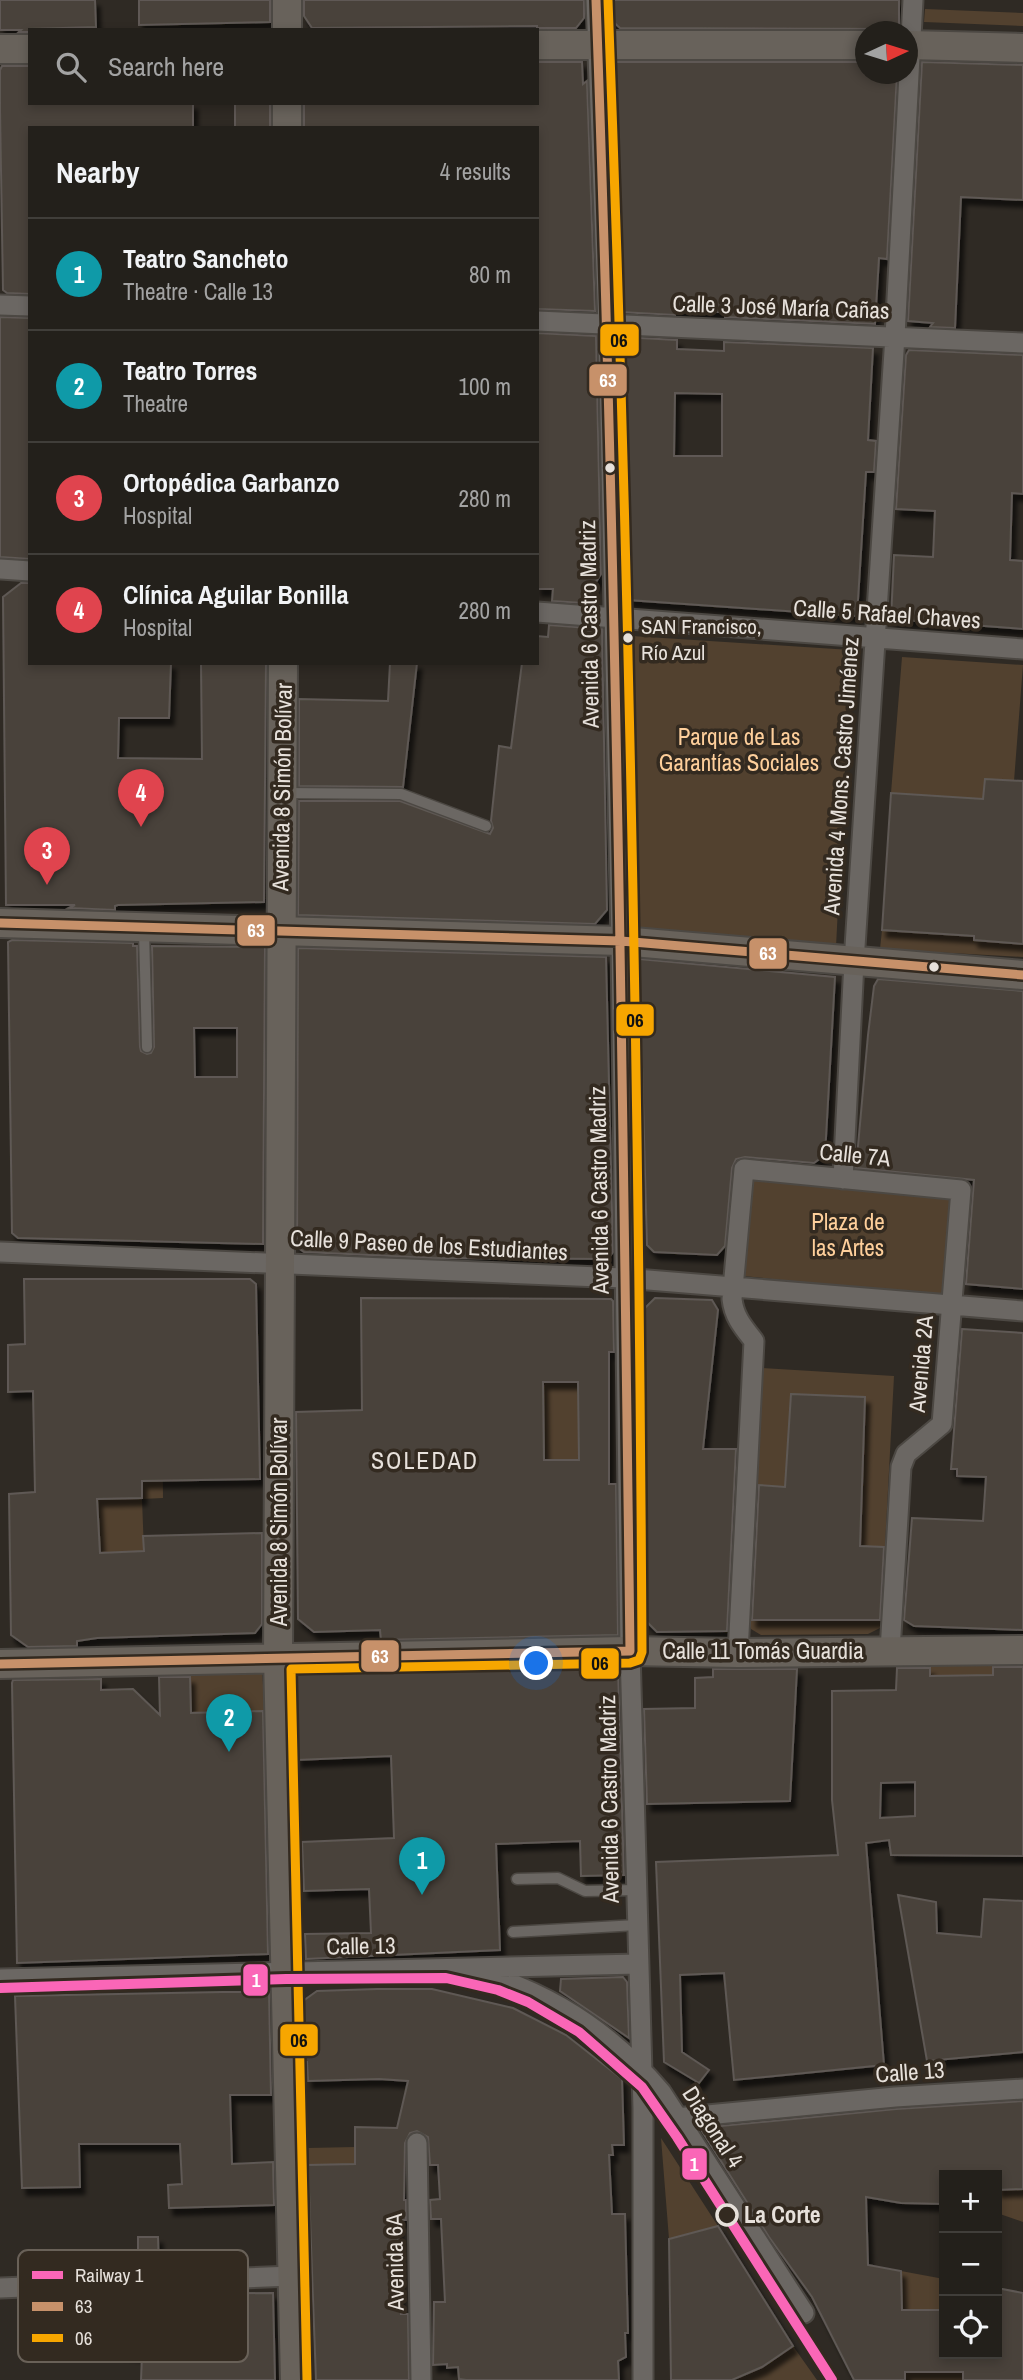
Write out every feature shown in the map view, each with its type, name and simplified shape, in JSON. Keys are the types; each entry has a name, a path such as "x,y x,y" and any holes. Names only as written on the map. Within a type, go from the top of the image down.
{"street":[{"path":"287,0 287,28"},
{"name":"Avenida 6 Castro Madriz","path":"596,0 608,324 621,941 630,1651 642,2069 643,2380"},
{"name":"Avenida 4 Mons. Castro Jiménez","path":"912,21 913,0"},
{"path":"539,45 855,45"},
{"path":"918,45 1023,48"},
{"path":"0,49 28,49"},
{"name":"Avenida 4 Mons. Castro Jiménez","path":"843,1179 908,84"},
{"path":"287,105 287,126"},
{"path":"0,305 28,306"},
{"name":"Calle 3 José María Cañas","path":"539,321 1023,343"},
{"path":"0,569 28,571"},
{"name":"Calle 5 Rafael Chaves","path":"539,612 1023,649"},
{"name":"Avenida 8 Simón Bolívar","path":"283,665 278,1657 295,2380"},
{"path":"0,923 621,941 1023,975"},
{"name":"Calle 7A","path":"733,1288 744,1169 961,1190"},
{"name":"Avenida 2A","path":"890,1651 901,1468 905,1454 942,1423 961,1190"},
{"name":"Calle 9 Paseo de los Estudiantes","path":"0,1252 624,1278 1023,1311"},
{"path":"733,1288 733,1310 754,1341 738,1653"},
{"name":"Calle 11 Tomás Guardia","path":"0,1664 630,1651 738,1653 1023,1650"},
{"name":"Calle 13","path":"0,1979 638,1964"},
{"name":"Diagonal 4","path":"468,1970 504,1980 541,1995 621,2048 642,2069 661,2092 804,2313"},
{"name":"Calle 13","path":"676,2118 895,2097 1023,2090"},
{"name":"Avenida 6A","path":"417,2143 421,2380"},
{"path":"248,2278 292,2276"},
{"path":"0,2288 18,2287"}],"lane":[{"path":"282,793 401,794 486,826"},
{"path":"144,927 147,1047"},
{"path":"517,1879 558,1878 586,1891 636,1890"},
{"path":"513,1932 637,1925"}],"green space":[{"path":"925,9 1023,13 1023,26 924,22"},
{"name":"Parque de Las Garantías Sociales","path":"632,636 851,650 836,947 634,927"},
{"path":"902,657 1023,665 1014,781 985,779 974,940 1023,944 1023,957 880,949 882,930 957,935 966,798 891,793"},
{"name":"Plaza de las Artes","path":"752,1175 953,1195 944,1296 743,1276"},
{"path":"762,1368 894,1376 885,1547 860,1546 865,1397 791,1394 785,1487 753,1485"},
{"path":"543,1382 578,1382 579,1460 544,1460"},
{"path":"140,1384 162,1384 163,1498 142,1499 144,1552 59,1555 99,1529 98,1512 45,1501 142,1498"},
{"path":"748,1620 884,1620 880,1628 868,1634 761,1635 751,1629"},
{"path":"993,1662 994,1714 930,1676 930,1663"},
{"path":"190,1671 262,1672 265,1711 191,1713"},
{"path":"661,2138 718,2226 669,2239"},
{"path":"355,2147 355,2164 308,2165 308,2148"},
{"path":"1023,2172 1023,2222 1002,2215 1002,2189"},
{"path":"901,2271 939,2278 939,2310 933,2310 933,2372 958,2372 958,2359 963,2359 963,2380 905,2380"},
{"path":"793,2346 817,2380 736,2380 764,2365"}],"building":[{"path":"0,0 95,0 96,27 28,28 28,32 0,30"},
{"path":"139,0 270,0 270,22 139,25"},
{"path":"304,0 584,0 584,18 576,28 312,28 304,16"},
{"path":"608,0 899,0 899,21 855,21 855,29 620,28 609,18"},
{"path":"539,62 582,62 583,84 587,81 595,311 539,309 539,126 304,126 304,105 539,105"},
{"path":"611,62 855,62 855,84 896,84 887,259 879,258 875,324 725,317 725,312 675,312 675,315 620,312"},
{"path":"922,62 1023,65 1023,200 961,197 955,328 930,327 933,323 908,321"},
{"path":"2,66 28,66 28,105 193,105 193,126 28,126 28,294 7,293 3,290"},
{"path":"235,105 270,105 270,126 235,126"},
{"path":"0,317 28,318 28,559 0,557"},
{"path":"539,333 596,336 601,574 583,603 552,601 553,589 539,589"},
{"path":"621,337 677,340 677,349 724,351 724,342 873,348 868,440 876,441 874,472 866,472 857,616 628,600 628,529 625,535","holes":["675,393 722,394 722,456 674,456"]},
{"path":"909,350 1023,355 1023,494 1012,493 1010,560 1023,561 1023,629 891,619 894,555 933,557 935,511 896,509 906,355"},
{"path":"21,583 28,583 28,665 171,665 169,718 119,718 118,758 202,759 201,665 266,665 264,902 118,905 115,910 69,908 75,905 6,905 3,597"},
{"path":"549,625 602,629 607,910 595,924 298,915 299,801 400,801 490,834 493,828 491,821 499,746 511,748 522,665 539,665 539,636 548,637"},
{"path":"390,665 417,665 403,787 299,786 299,699 388,701"},
{"path":"985,779 1023,781 1023,944 974,940 974,936 882,930 891,793 983,799"},
{"path":"8,942 133,943 133,946 137,946 140,1047 141,1051 147,1054 151,1053 154,1047 152,946 265,947 263,1244 18,1238 12,1233","holes":["194,1028 237,1028 237,1077 195,1077"]},
{"path":"298,948 606,957 613,1252 608,1259 432,1258 304,1252 297,1247"},
{"path":"639,959 835,977 825,1155 814,1163 745,1157 736,1159 732,1168 725,1246 717,1255 654,1252 647,1245"},
{"path":"878,979 1023,991 1023,1289 966,1284 974,1180 856,1168 868,1035 874,986"},
{"path":"24,1279 250,1279 256,1284 260,1479 142,1481 142,1498 97,1499 100,1553 144,1551 143,1536 262,1533 262,1624 255,1633 97,1638 77,1641 77,1646 28,1647 11,1635 9,1494 35,1492 33,1391 8,1392 8,1345 25,1344"},
{"path":"361,1298 611,1299 614,1352 609,1352 609,1484 616,1484 618,1635 381,1640 380,1630 314,1632 298,1619 296,1412 362,1410","holes":["543,1382 578,1382 579,1460 544,1460"]},
{"path":"655,1298 712,1300 718,1310 703,1449 736,1449 727,1631 657,1632 642,1617 640,1485 646,1485 643,1352 638,1352 638,1315"},
{"path":"962,1329 1023,1333 1023,1630 914,1626 904,1620 912,1518 983,1521 986,1477 957,1476 957,1469 951,1469"},
{"path":"791,1394 865,1397 860,1546 884,1547 880,1620 752,1620 759,1485 785,1487"},
{"path":"993,1667 1023,1667 1023,1856 891,1855 889,1840 866,1843 884,2065 734,2080 724,1973 680,1975 682,2052 709,2070 699,2083 664,2062 656,1862 838,1855 832,1800 832,1691 896,1690 897,1668 930,1668 930,1676 993,1675","holes":["915,1782 915,1816 880,1818 881,1783"]},
{"path":"618,1668 624,1875 581,1876 580,1841 496,1844 500,1950 306,1959 305,1934 371,1933 369,1889 304,1891 302,1842 394,1838 391,1756 297,1760 297,1675"},
{"path":"713,1669 797,1669 790,1801 647,1804 644,1709 695,1708 695,1678 713,1677"},
{"path":"159,1677 190,1677 191,1713 263,1711 268,1954 17,1963 13,1680 101,1679 101,1690 133,1689 160,1715"},
{"path":"898,1895 936,1902 937,1933 981,1937 984,1899 1023,1901 1023,2052 927,2061"},
{"path":"623,1977 627,1982 629,2038 560,1991 561,1979"},
{"path":"432,1989 513,2008 566,2035 622,2079 624,2145 612,2145 613,2155 609,2155 612,2214 625,2214 628,2333 625,2333 626,2357 618,2361 619,2380 466,2380 459,2379 458,2367 447,2368 447,2364 433,2365 434,2302 445,2302 441,2219 431,2219 430,2200 440,2199 438,2165 430,2165 428,2137 417,2131 410,2133 405,2143 406,2220 398,2220 401,2314 408,2314 409,2380 316,2380 308,2165 355,2164 355,2127 397,2128 408,2081 308,2081 307,2062 304,2062 303,2001 317,1991"},
{"path":"269,1992 271,2095 230,2095 232,2164 273,2162 274,2205 169,2208 168,2185 182,2184 180,2144 79,2144 80,2187 22,2188 15,1996"},
{"path":"1023,2101 1023,2189 1002,2190 1002,2170 939,2170 939,2204 901,2203 866,2197 868,2265 901,2271 902,2310 939,2310 939,2359 1002,2359 1002,2289 1023,2293 1023,2380 963,2380 963,2372 905,2372 905,2380 854,2380 812,2297 769,2237 700,2128 896,2109"},
{"path":"718,2226 793,2346 762,2367 732,2380 671,2380 669,2239"},
{"path":"138,2237 158,2237 158,2250 138,2250"},
{"path":"248,2293 273,2293 275,2380 141,2380 142,2362 248,2362"}],"rail line":[{"name":"1","path":"0,1988 286,1979 446,1978 498,1990 528,2002 579,2032 642,2087 677,2137 832,2380"}],"transit line":[{"name":"63","path":"0,1664 630,1651 614,619 596,0"},
{"name":"06","path":"307,2380 291,1669 630,1663 639,1660 642,1652 632,826 608,0"},
{"name":"63","path":"0,923 621,941 1023,975"}],"place":[{"name":"SAN Francisco, Río Azul","path":"628,638"},
{"name":"Clínica Aguilar Bonilla","path":"141,827"},
{"name":"Ortopédica Garbanzo","path":"47,885"},
{"name":"Teatro Torres","path":"229,1752"},
{"name":"Teatro Sancheto","path":"422,1895"},
{"name":"La Corte","path":"727,2215"}],"district":[{"name":"SOLEDAD","path":"425,1461"}]}
